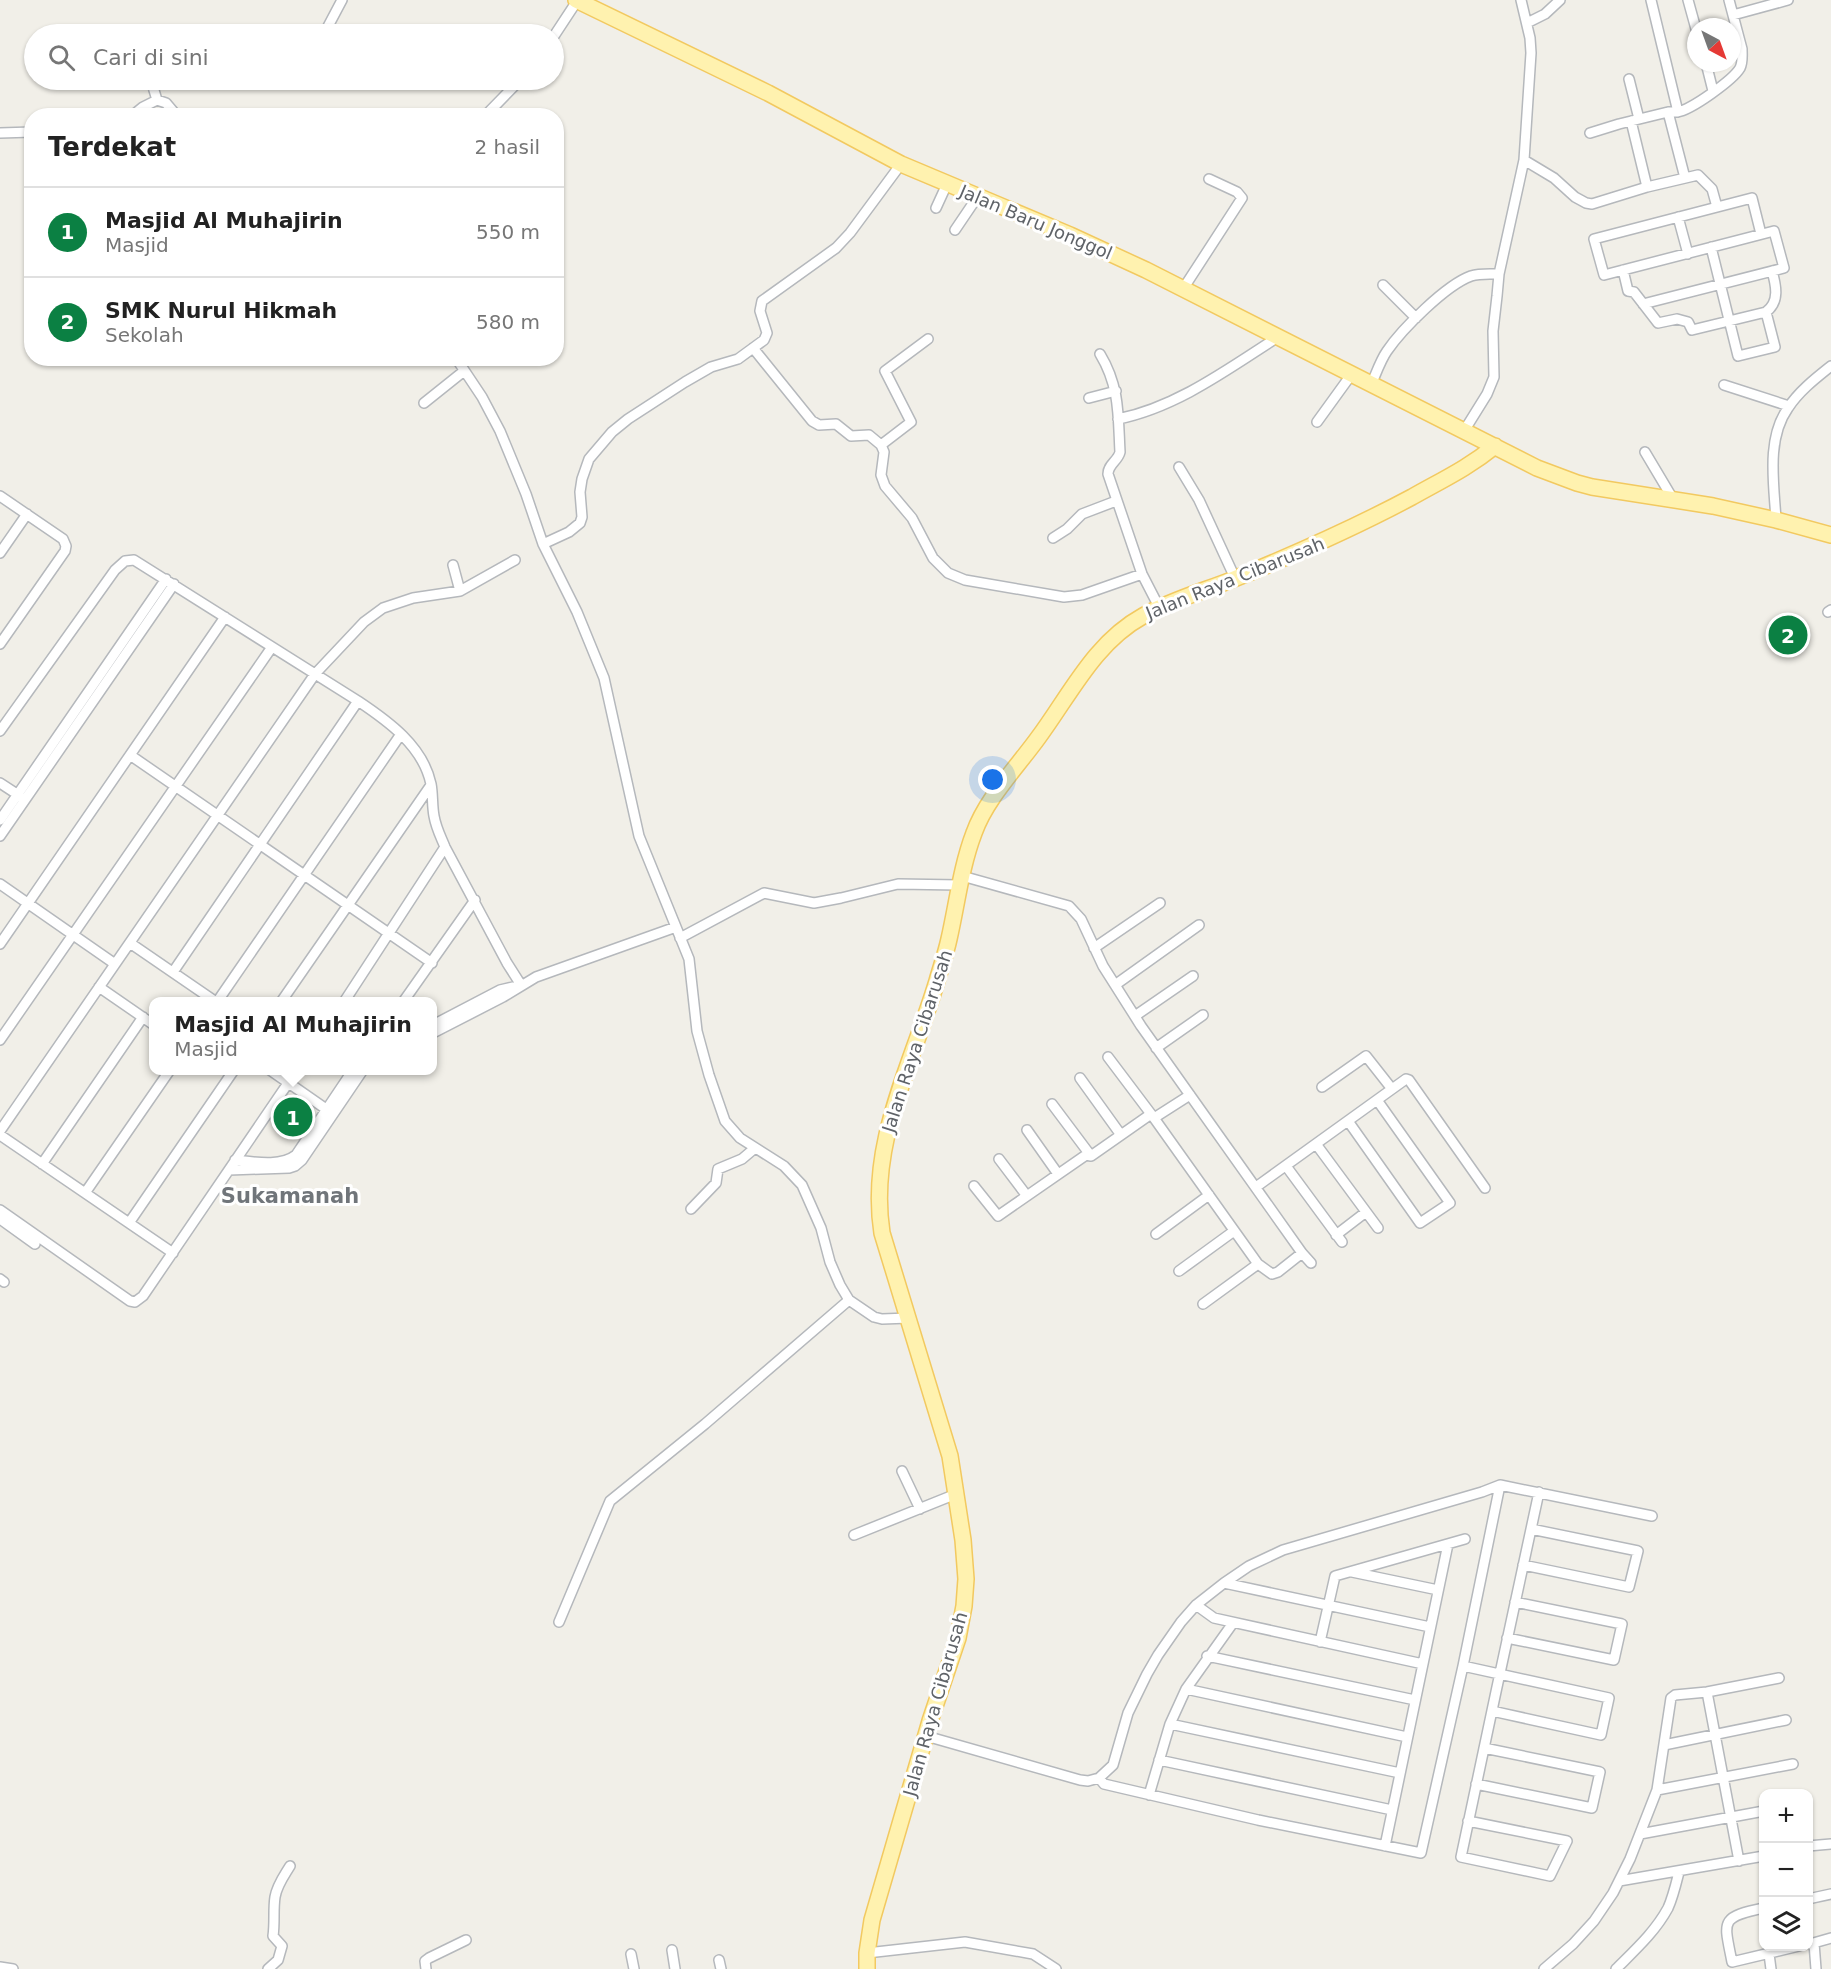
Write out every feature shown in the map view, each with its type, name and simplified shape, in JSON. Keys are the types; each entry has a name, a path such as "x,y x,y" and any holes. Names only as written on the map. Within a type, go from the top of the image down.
{"main road":[{"name":"Jalan Baru Jonggol","path":"577,0 750,84 901,164 1136,265 1537,468 1577,483 1618,492 1673,499 1776,520 1831,536"},
{"name":"Jalan Raya Cibarusah","path":"867,1969 872,1920 926,1736 958,1638 964,1606 966,1567 950,1456 882,1233 881,1162 894,1104 949,942 961,880 978,822 1084,669 1108,642 1123,630 1159,607 1342,533 1460,471 1495,446"}],"street":[{"path":"329,24 342,0"},
{"path":"562,24 577,0"},
{"path":"1464,430 1487,394 1494,377 1492,331 1499,274 1524,160 1531,53 1521,0"},
{"path":"1527,23 1545,14 1560,0"},
{"path":"1652,0 1678,112"},
{"path":"1688,0 1693,18"},
{"path":"1590,134 1635,120 1668,112 1678,112 1693,105 1737,72 1742,63 1742,49 1729,0"},
{"path":"1733,15 1788,0"},
{"path":"1708,72 1713,91"},
{"path":"1629,79 1647,187"},
{"path":"154,90 157,100"},
{"path":"493,108 510,90"},
{"path":"142,108 157,100 166,103 170,108"},
{"path":"1668,112 1684,178"},
{"path":"0,133 24,132"},
{"path":"1524,160 1542,170 1575,197 1586,203 1599,202 1647,187 1698,175 1712,189 1716,207"},
{"path":"543,544 569,532 580,523 582,478 589,459 612,432 628,419 695,376 711,367 738,359 767,336 760,311 762,302 836,248 850,233 901,164"},
{"path":"1183,289 1242,198 1239,194 1209,179"},
{"path":"936,208 947,184"},
{"path":"955,230 978,196"},
{"path":"1643,304 1784,268 1774,231 1604,276 1594,239 1752,198 1761,234"},
{"path":"1678,217 1688,254"},
{"path":"1711,247 1738,356 1775,347 1766,312"},
{"path":"1623,270 1628,291 1634,292 1658,323 1677,319 1688,322 1692,330 1766,312 1770,309 1778,290 1772,271"},
{"path":"1371,385 1388,349 1416,318 1459,281 1474,275 1499,274"},
{"path":"1383,285 1416,318"},
{"path":"1118,419 1153,410 1170,402 1278,337"},
{"path":"880,445 911,422 885,371 928,339"},
{"path":"753,348 812,420 819,425 836,424 851,436 869,435 880,445 884,452 881,475 885,486 912,518 933,558 948,573 965,580 1064,597 1092,591 1142,574"},
{"path":"1100,354 1110,369 1116,391 1118,419 1120,452 1118,458 1108,469 1108,474 1142,574 1159,607"},
{"path":"461,366 482,397 500,431 526,494 543,544 577,612 604,678 639,836 688,959 697,1031 721,1111 732,1131 784,1166 802,1185 821,1228 833,1270 849,1300 874,1317 909,1318"},
{"path":"1776,520 1774,443 1782,417 1799,395 1831,366"},
{"path":"424,403 464,370"},
{"path":"1317,422 1352,375"},
{"path":"1724,385 1789,406"},
{"path":"1089,398 1116,391"},
{"path":"1645,452 1673,499"},
{"path":"1179,467 1199,500 1235,578"},
{"path":"0,496 63,539 66,546 65,551 0,644"},
{"path":"1053,538 1067,529 1082,514 1116,501"},
{"path":"0,554 27,514"},
{"path":"0,732 120,565 125,561 134,560 358,701 388,721 401,734 422,763 431,785 434,818 445,847 521,985"},
{"path":"173,1253 0,1133 315,674 364,622 383,608 413,598 460,591 515,560"},
{"path":"453,565 460,591"},
{"path":"0,836 22,797 170,582"},
{"path":"0,944 225,617"},
{"path":"0,1040 272,647"},
{"path":"173,972 358,701"},
{"path":"220,997 401,734"},
{"path":"130,755 432,963"},
{"path":"0,783 22,797"},
{"path":"285,997 431,785"},
{"path":"0,820 22,797"},
{"path":"347,997 445,847"},
{"path":"680,938 764,893 814,903 898,884 961,880 1069,906 1081,919 1115,985 1156,1048 1311,1263"},
{"path":"0,884 115,964"},
{"path":"408,997 475,900"},
{"path":"1094,948 1160,903"},
{"path":"1115,985 1199,925"},
{"path":"437,1030 552,970 676,927"},
{"path":"130,942 210,997"},
{"path":"1135,1016 1193,976"},
{"path":"437,1022 500,990 521,985"},
{"path":"99,987 149,1022"},
{"path":"1156,1048 1203,1015"},
{"path":"42,1164 143,1017"},
{"path":"1322,1087 1366,1056 1392,1089"},
{"path":"1108,1057 1258,1264 1272,1274 1278,1272 1302,1253"},
{"path":"85,1193 167,1075"},
{"path":"129,1223 231,1075"},
{"path":"276,1075 326,1109"},
{"path":"0,1210 130,1301 135,1302 143,1296 294,1075"},
{"path":"236,1160 260,1162 291,1159 350,1075"},
{"path":"229,1170 296,1166 360,1075"},
{"path":"1080,1078 1121,1135"},
{"path":"1256,1187 1404,1080 1409,1080 1485,1188"},
{"path":"974,1185 998,1216 1086,1155 1091,1156 1121,1135 1190,1095"},
{"path":"1348,1121 1420,1223 1450,1203 1377,1100"},
{"path":"1052,1104 1091,1156"},
{"path":"1027,1130 1058,1174"},
{"path":"1316,1144 1378,1228"},
{"path":"691,1209 716,1183 718,1169 742,1159 755,1148"},
{"path":"999,1159 1027,1196"},
{"path":"1286,1166 1339,1238 1366,1212"},
{"path":"1156,1234 1209,1195"},
{"path":"0,1219 35,1244"},
{"path":"1179,1271 1234,1231"},
{"path":"1203,1304 1258,1264"},
{"path":"560,1622 611,1500 705,1424 849,1300"},
{"path":"902,1471 920,1509"},
{"path":"1099,1778 1104,1784 1149,1795 1421,1853 1500,1485"},
{"path":"926,1736 1080,1780 1099,1778 1113,1765 1128,1713 1147,1674 1169,1639 1196,1605 1249,1566 1283,1550 1500,1485 1652,1516"},
{"path":"1468,1821 1567,1841 1550,1876 1461,1857 1468,1821 1539,1492"},
{"path":"854,1535 956,1494"},
{"path":"1523,1565 1629,1587 1638,1551 1531,1529"},
{"path":"1320,1642 1335,1576 1465,1539"},
{"path":"1384,1846 1448,1544"},
{"path":"1350,1572 1438,1590"},
{"path":"1224,1583 1430,1627"},
{"path":"1508,1638 1614,1660 1622,1624 1515,1602"},
{"path":"1196,1605 1214,1618 1233,1623 1422,1664"},
{"path":"1149,1795 1170,1724 1186,1689 1233,1623"},
{"path":"1208,1656 1415,1700"},
{"path":"1462,1666 1609,1698 1601,1735 1492,1712"},
{"path":"1544,1969 1573,1944 1594,1921 1619,1881 1657,1790 1671,1698 1675,1695 1707,1692 1779,1678"},
{"path":"1186,1689 1407,1737"},
{"path":"1707,1692 1739,1861"},
{"path":"1664,1745 1786,1720"},
{"path":"1170,1724 1400,1773"},
{"path":"1476,1784 1592,1808 1600,1772 1484,1748"},
{"path":"1159,1760 1392,1810"},
{"path":"1657,1790 1792,1764"},
{"path":"1640,1834 1759,1812"},
{"path":"1813,1845 1830,1843 1831,1854"},
{"path":"1619,1881 1759,1857"},
{"path":"268,1969 278,1960 282,1946 273,1936 275,1898 290,1866"},
{"path":"1616,1969 1647,1938 1661,1918 1672,1898 1679,1872"},
{"path":"1813,1898 1831,1894"},
{"path":"1759,1909 1738,1914 1730,1920 1726,1932 1730,1966 1782,1951"},
{"path":"1813,1942 1831,1938"},
{"path":"426,1969 425,1961 429,1958 466,1940"},
{"path":"867,1953 965,1942 1033,1954 1056,1969"},
{"path":"672,1950 675,1969"},
{"path":"1813,1951 1816,1969"},
{"path":"631,1954 634,1969"},
{"path":"1769,1954 1771,1969"},
{"path":"0,1967 14,1969"}],"place":[{"name":"SMK Nurul Hikmah","path":"1788,635"},
{"name":"Masjid Al Muhajirin","path":"293,1117"}],"district":[{"name":"Sukamanah","path":"290,1196"}]}
